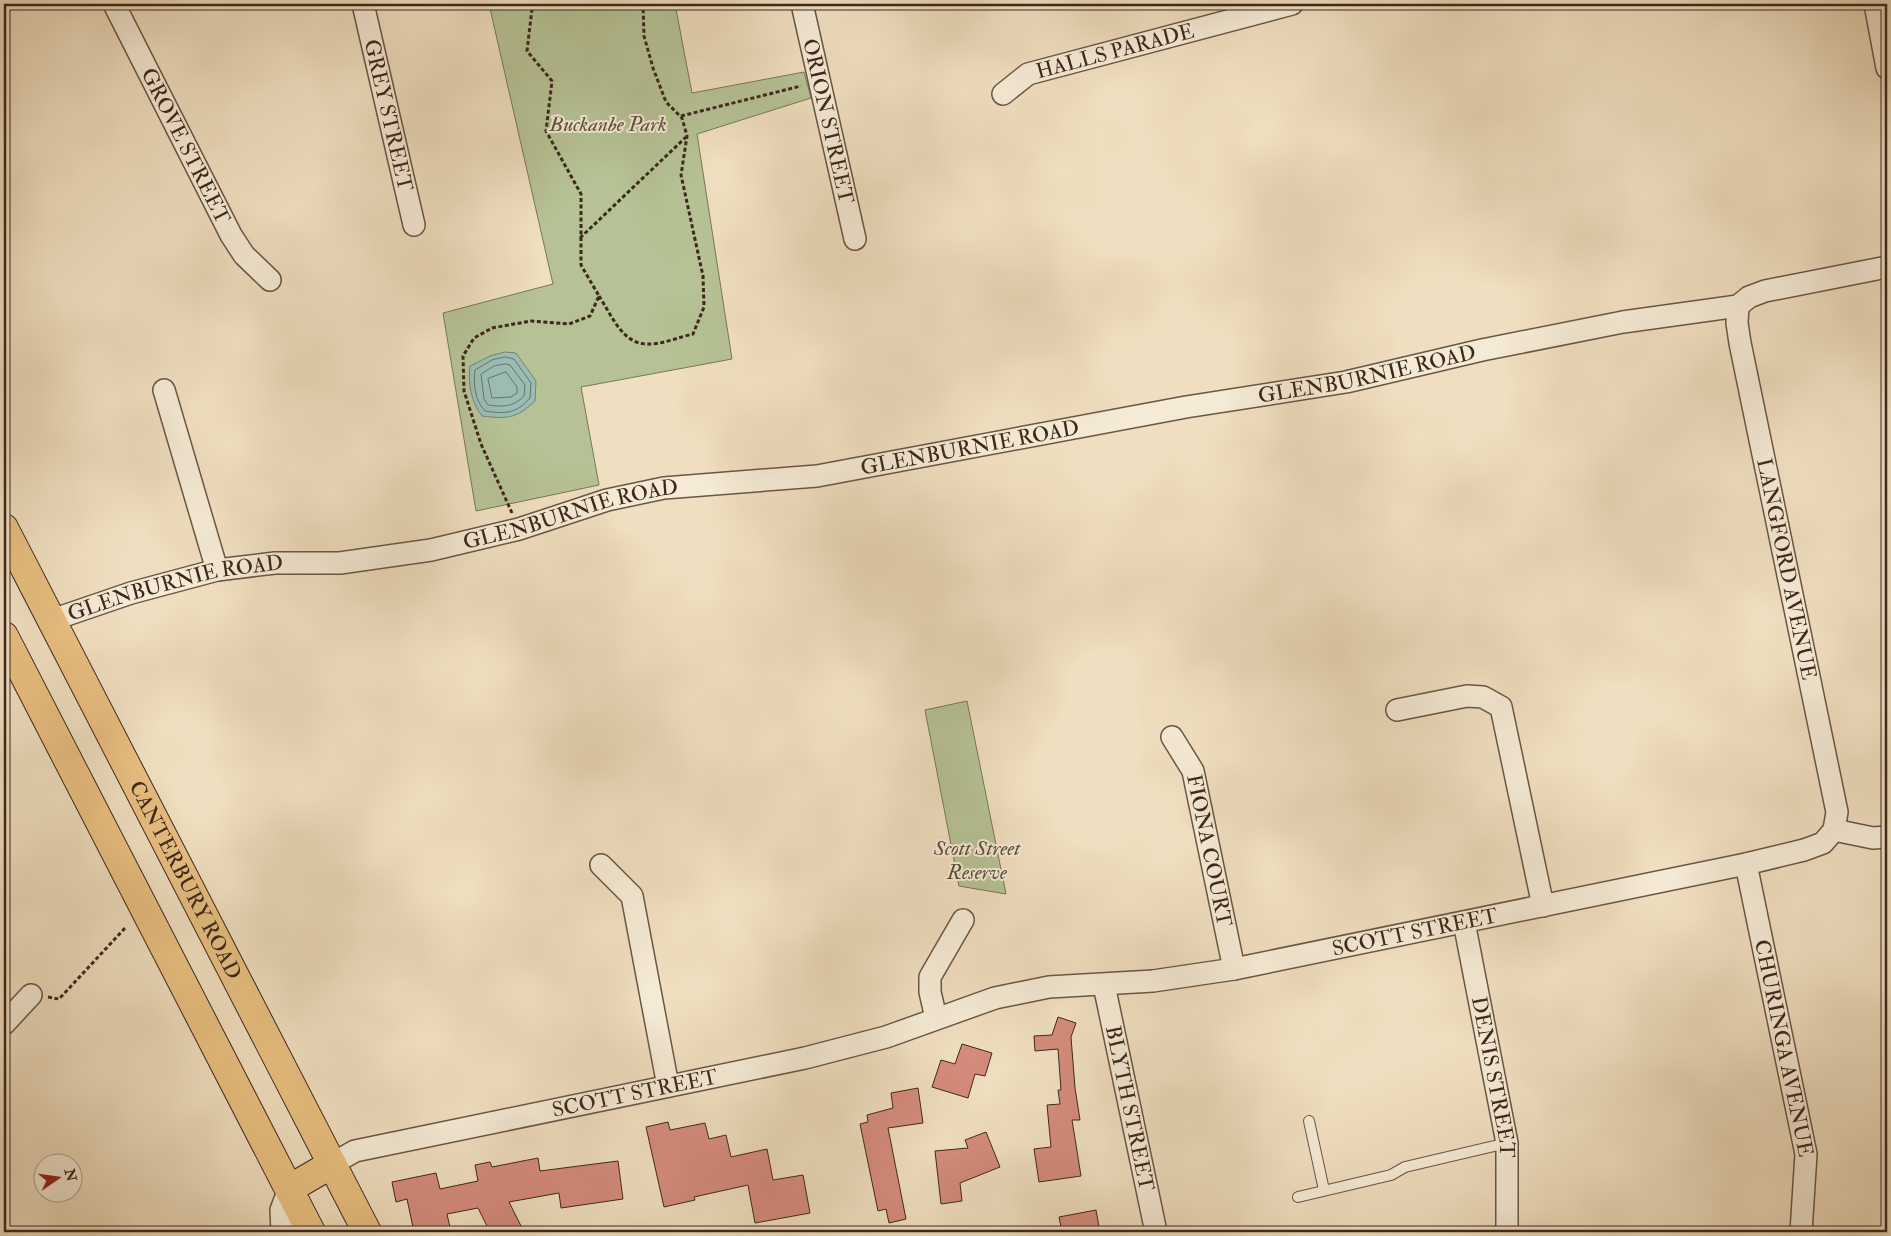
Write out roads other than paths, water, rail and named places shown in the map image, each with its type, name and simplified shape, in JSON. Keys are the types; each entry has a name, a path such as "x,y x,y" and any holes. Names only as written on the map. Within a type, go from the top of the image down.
{"main road":[{"name":"CANTERBURY ROAD","path":"4,528 367,1232"},
{"path":"4,636 311,1232"},
{"path":"289,1189 332,1164"}],"street":[{"name":"GROVE STREET","path":"114,4 231,236 244,255 270,280"},
{"name":"GREY STREET","path":"363,4 414,226"},
{"name":"ORION STREET","path":"802,4 855,239"},
{"name":"HALLS PARADE","path":"1003,94 1028,74 1263,8 1292,4"},
{"path":"1875,4 1887,68"},
{"name":"GLENBURNIE ROAD","path":"52,620 122,595 217,570 275,563 340,563 431,550 519,529 607,500 664,488 817,476 1186,407 1346,382 1482,350 1623,322 1738,306 1749,296 1765,291 1887,267"},
{"name":"LANGFORD AVENUE","path":"1738,306 1736,323 1837,812 1834,830"},
{"path":"164,390 217,570"},
{"path":"1397,710 1467,696 1483,697 1501,707 1543,906"},
{"name":"FIONA COURT","path":"1172,737 1193,771 1234,969"},
{"path":"1834,830 1873,838 1887,837"},
{"name":"SCOTT STREET","path":"332,1164 355,1152 805,1058 878,1040 995,998 1040,989 1171,979 1234,969 1746,864 1823,843 1834,830"},
{"name":"CHURINGA AVENUE","path":"1746,864 1806,1154 1801,1232"},
{"path":"601,865 632,896 668,1086"},
{"path":"936,1018 930,992 930,977 963,920"},
{"name":"DENIS STREET","path":"1464,922 1507,1143 1507,1232"},
{"name":"BLYTH STREET","path":"1104,985 1156,1232"},
{"path":"4,1024 31,995"},
{"path":"282,1232 281,1210 289,1189"}],"lane":[{"path":"1309,1121 1324,1190"},
{"path":"1298,1197 1391,1175 1405,1167 1507,1143"}],"water":[{"path":"505,352 516,353 536,381 535,401 522,411 511,416 482,416 475,405 471,392 469,380 470,366 490,356"}],"park label":[{"name":"Buckanbe Park","path":"608,124"},
{"name":"Scott Street Reserve","path":"977,860"}]}
